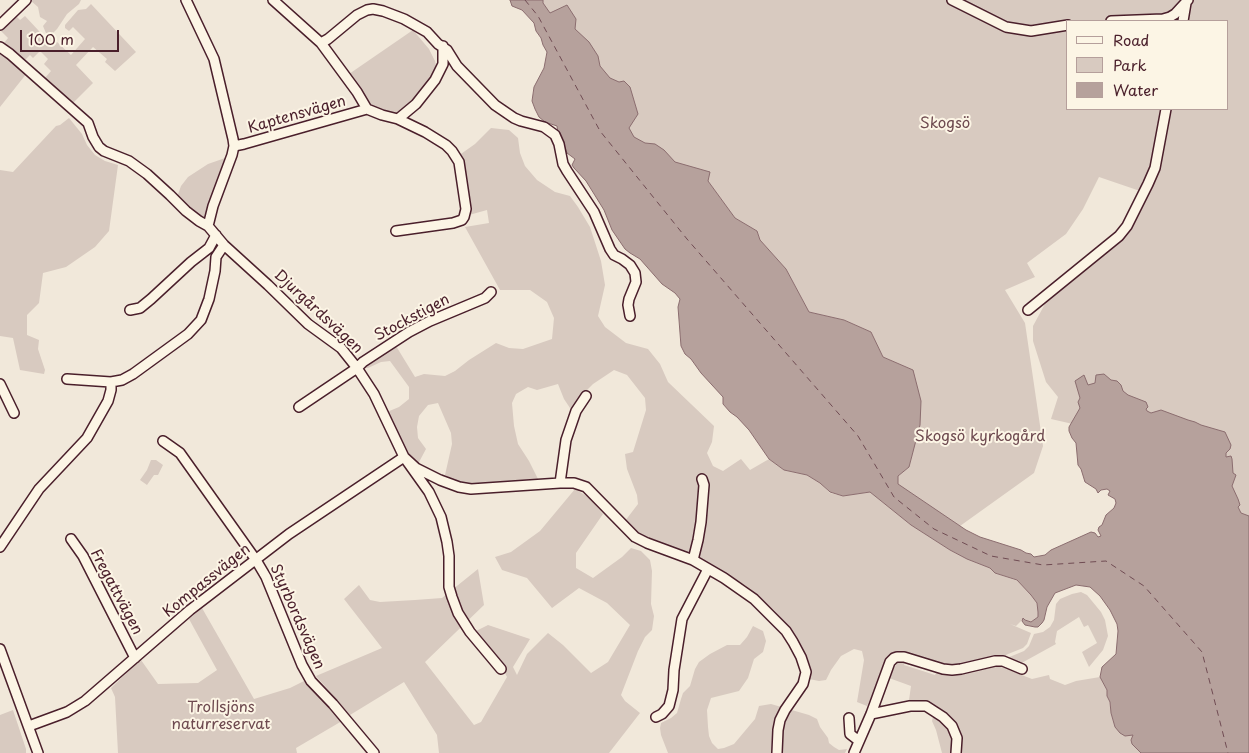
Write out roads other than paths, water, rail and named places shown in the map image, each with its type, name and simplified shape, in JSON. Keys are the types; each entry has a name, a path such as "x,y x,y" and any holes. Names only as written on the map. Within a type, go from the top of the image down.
{"street":[{"path":"0,25 26,0"},
{"path":"186,0 214,59 234,146 208,226"},
{"name":"Kaptensvägen","path":"273,0 321,43 357,92 367,109 398,119 437,139 452,151 459,162 466,209 462,220 396,231"},
{"path":"952,0 1006,27 1030,32 1066,25"},
{"path":"1137,20 1170,17 1187,1"},
{"path":"1183,20 1187,1"},
{"path":"321,43 362,12 373,10 404,19 427,32 438,44 443,46 457,66 496,105 514,118 522,122 544,127 554,135 559,144 563,164 594,212 610,249 614,255 622,258 630,265 635,273 636,282 628,305 630,316"},
{"path":"398,119 416,104 435,80 443,64 443,46"},
{"name":"Djurgårdsvägen","path":"0,47 88,123 96,143 104,151 130,161 137,166 186,211 208,226 224,245 262,278 308,324 341,348 374,394 404,457 416,468 440,480 471,489 560,483 574,483 586,487 636,537 693,560 745,592 765,609 786,631 806,672 803,684 780,720 777,753"},
{"name":"Kaptensvägen","path":"234,146 367,109"},
{"path":"1028,310 1119,236 1127,226 1155,168 1166,110"},
{"path":"130,310 140,308 151,300 208,248 216,235"},
{"path":"67,379 111,382 122,380 188,334 201,320 215,271 216,257 224,245"},
{"name":"Stockstigen","path":"299,407 409,332 443,315 485,298 491,292"},
{"path":"0,547 39,489 87,438 108,401 111,382"},
{"path":"0,384 14,413"},
{"path":"560,483 568,433 576,411 586,396"},
{"name":"Styrbordsvägen","path":"163,441 180,453 256,560 274,594 311,681 374,753"},
{"path":"404,457 429,492 441,517 448,542 449,587 458,613 470,632 501,669"},
{"name":"Kompassvägen","path":"29,726 77,707 190,610 305,522 404,457"},
{"path":"693,560 701,522 704,485 702,479"},
{"name":"Fregattvägen","path":"71,538 83,556 135,658"},
{"path":"656,717 666,711 671,699 682,618 708,569"},
{"path":"0,649 38,753"},
{"path":"854,753 890,662 894,658 904,657 952,670 995,661 1003,661 1022,669"},
{"path":"871,714 910,706 926,706 934,710 952,726 957,738 956,753"},
{"path":"849,718 850,734 859,742"}],"water":[{"path":"510,0 543,0 550,13 567,5 576,19 575,29 589,42 598,56 600,66 610,78 619,82 624,81 630,87 638,114 629,128 634,137 645,143 655,144 664,150 675,162 710,172 708,181 735,218 757,231 760,240 786,269 809,312 844,320 871,332 883,357 913,370 921,401 920,425 909,467 898,476 898,484 966,530 980,537 1021,550 1034,557 1045,555 1051,550 1091,532 1095,533 1098,537 1101,536 1098,530 1099,527 1102,525 1106,515 1114,508 1115,499 1108,495 1110,491 1107,489 1101,490 1098,493 1096,489 1085,482 1078,465 1076,443 1069,431 1069,427 1080,408 1078,402 1080,398 1075,381 1084,375 1088,385 1095,383 1096,375 1104,374 1111,380 1117,381 1128,395 1146,402 1148,407 1146,409 1151,413 1161,410 1225,432 1231,445 1226,453 1226,457 1231,456 1233,473 1236,475 1232,486 1240,505 1238,507 1241,513 1249,516 1249,753 1141,753 1132,744 1133,735 1125,736 1120,733 1115,727 1107,690 1100,677 1102,667 1116,654 1117,624 1100,596 1090,587 1076,585 1055,593 1047,607 1042,623 1038,627 1025,625 1022,621 1023,618 1031,622 1038,617 1037,603 1017,580 995,573 990,568 950,550 911,525 870,492 843,496 830,492 807,475 784,470 769,459 749,430 723,404 723,397 685,354 681,346 678,307 680,299 662,284 640,259 625,249 612,230 604,210 586,181 572,165 575,159 567,153 558,134 557,126 545,122 539,117 532,101 534,87 544,68 547,52 534,23 522,10 512,6"}],"park label":[{"name":"Skogsö","path":"945,124"},
{"name":"Skogsö kyrkogård","path":"980,437"},
{"name":"Trollsjöns naturreservat","path":"221,716"}]}
